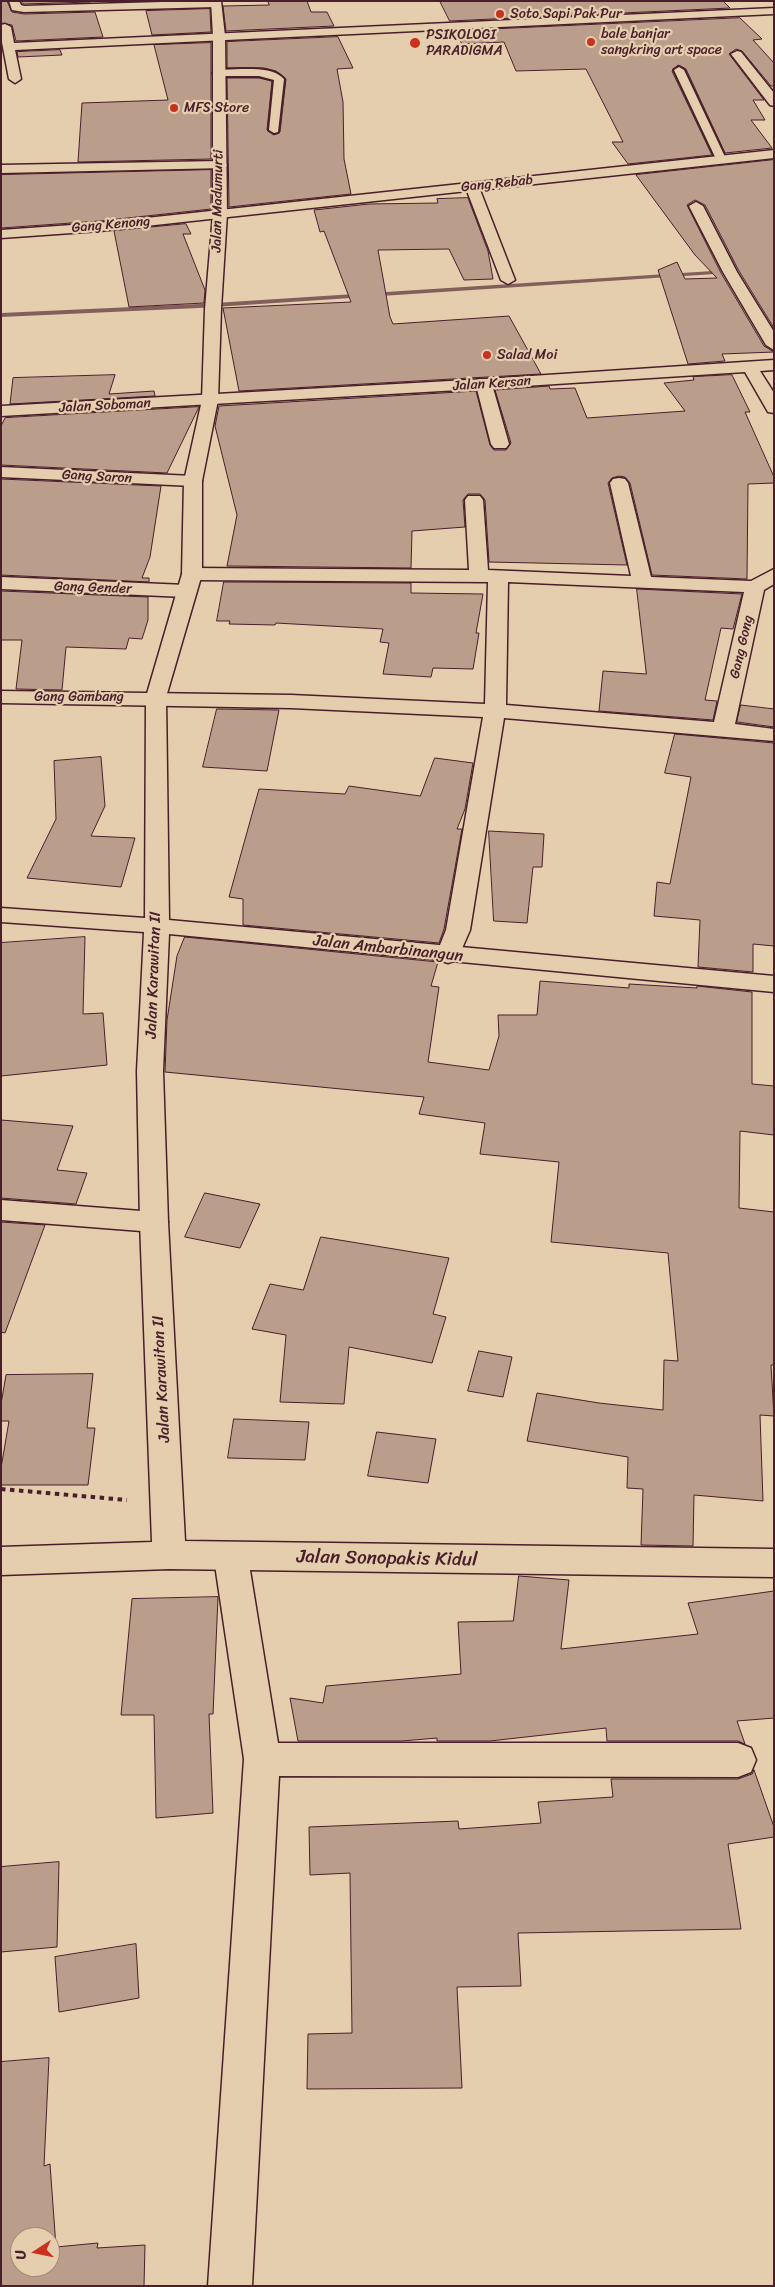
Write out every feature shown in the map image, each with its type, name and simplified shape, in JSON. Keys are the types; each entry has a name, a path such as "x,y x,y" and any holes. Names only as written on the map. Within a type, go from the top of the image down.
{"street":[{"path":"14,1 16,8 29,9 216,3"},
{"name":"Jalan Madumurti","path":"210,400 220,214 219,36 216,3"},
{"path":"548,8 552,21"},
{"path":"5,47 468,21 552,21 774,11"},
{"path":"711,14 725,28"},
{"path":"5,26 5,47 15,78"},
{"path":"737,54 774,102"},
{"name":"Gang Rebab","path":"220,214 774,154"},
{"path":"1,169 220,165"},
{"path":"472,187 508,280"},
{"path":"696,206 730,272 774,345"},
{"name":"Gang Kenong","path":"1,234 100,227 220,214"},
{"name":"Jalan Kersan","path":"210,400 774,365"},
{"path":"750,367 774,408"},
{"path":"486,384 485,389 500,444"},
{"name":"Jalan Soboman","path":"1,411 210,400"},
{"name":"Jalan Karawitan II","path":"169,1556 154,1222 150,1071 157,926 156,697 189,583 193,481 210,400"},
{"name":"Gang Saron","path":"1,472 193,481"},
{"path":"619,483 642,581"},
{"path":"448,955 458,930 495,711 488,576 474,500"},
{"path":"756,587 774,575"},
{"name":"Gang Gender","path":"1,583 189,583 488,576 756,587"},
{"name":"Gang Gong","path":"723,729 756,587"},
{"name":"Gang Gambang","path":"1,697 156,697 495,711 723,729 774,735"},
{"name":"Jalan Ambarbinangun","path":"1,915 157,926 448,955 774,984"},
{"path":"1,1210 154,1222"},
{"name":"Jalan Sonopakis Kidul","path":"1,1561 169,1556 774,1563"},
{"path":"230,2286 262,1759 231,1558"},
{"path":"262,1759 738,1760"}],"lane":[{"path":"679,70 722,159"},
{"path":"218,73 266,73 276,75 279,78 274,130"}],"path":[{"path":"1,1489 168,1503"}],"building":[{"path":"1,1 7,1 12,12 24,14 95,12 103,37 16,41 12,25 1,23"},
{"path":"21,1 91,1 91,2 24,4"},
{"path":"268,1 307,1 311,12 327,12 334,26 226,31 223,6 269,5"},
{"path":"440,1 723,1 730,8 450,21"},
{"path":"210,9 211,32 152,35 146,11"},
{"path":"740,18 762,39 753,40 774,63 774,86 771,86 742,51 736,49 729,54 764,100 753,100 765,120 751,120 772,148 725,153 686,69 678,65 672,71 712,155 628,164 612,142 623,142 586,69 516,71 504,42 462,44 455,31"},
{"path":"338,37 353,68 337,69 343,102 344,159 351,194 229,207 227,78 259,78 272,81 267,130 274,135 280,132 286,79 276,71 264,68 227,68 227,42"},
{"path":"211,43 211,159 78,162 82,103 168,100 154,45"},
{"path":"60,50 62,55 18,57 17,52"},
{"path":"774,160 774,328 739,271 705,205 695,200 687,205 721,273 764,346 774,352 722,354 725,361 688,364 658,270 677,262 685,279 717,278 695,255 636,175"},
{"path":"211,170 211,209 100,221 1,228 1,175"},
{"path":"468,198 488,251 493,279 464,280 449,249 378,250 390,317 393,324 509,316 541,374 239,391 223,308 351,302 324,231 320,232 314,210 369,204 438,203 437,199"},
{"path":"186,224 191,234 183,234 205,290 204,303 129,307 114,231"},
{"path":"115,375 109,394 154,391 155,396 10,404 13,378"},
{"path":"732,375 750,412 745,412 774,477 774,483 748,484 747,579 652,575 630,483 625,477 619,476 612,478 608,483 627,565 489,562 485,500 480,494 468,494 463,500 465,527 412,531 411,568 227,566 237,515 215,426 219,406 476,391 490,445 494,450 506,450 511,443 495,390 549,386 550,389 575,388 587,418 685,411 664,383 694,380 693,377"},
{"path":"199,407 167,473 1,465 1,426 5,418"},
{"path":"1,479 161,486 150,557 142,578 149,578 149,582 1,575"},
{"path":"224,582 411,583 411,593 483,594 476,633 479,633 473,669 433,668 431,677 383,674 389,643 380,642 383,629 276,623 275,625 229,624 230,621 217,621"},
{"path":"637,589 742,594 733,629 721,628 705,700 717,701 713,720 599,711 603,671 646,674"},
{"path":"1,591 148,597 148,620 142,639 129,638 126,649 66,647 62,690 16,689 22,640 1,640"},
{"path":"741,705 774,709 774,727 737,722"},
{"path":"217,709 279,710 267,771 203,767"},
{"path":"675,734 774,743 774,946 753,944 753,972 698,967 700,920 654,916 657,882 670,884 691,777 665,773"},
{"path":"101,757 105,806 91,836 135,838 121,887 27,878 56,819 54,761"},
{"path":"435,758 473,763 465,809 457,829 462,829 444,929 439,943 243,925 243,899 229,897 259,789 345,794 349,786 420,796"},
{"path":"489,831 544,834 542,867 533,867 527,923 494,921"},
{"path":"85,937 83,1014 103,1013 107,1065 1,1076 1,943"},
{"path":"185,937 438,962 431,986 439,987 428,1062 489,1070 499,1036 498,1015 537,1015 540,981 629,988 629,984 697,988 697,986 752,992 752,1084 774,1086 774,1135 740,1131 739,1208 774,1212 774,1365 771,1365 774,1416 760,1415 763,1501 694,1495 693,1546 641,1545 643,1489 627,1488 628,1457 527,1441 537,1393 599,1403 663,1410 664,1360 678,1361 668,1253 551,1242 559,1162 480,1154 485,1123 419,1114 424,1097 165,1072 167,1020 177,956"},
{"path":"1,1120 73,1126 57,1170 87,1173 76,1204 1,1198"},
{"path":"205,1193 260,1204 240,1248 185,1237"},
{"path":"1,1222 45,1225 5,1333 1,1332"},
{"path":"321,1237 449,1258 433,1314 446,1317 432,1363 349,1347 344,1404 280,1402 286,1335 252,1329 270,1284 303,1290"},
{"path":"479,1351 512,1357 503,1397 468,1391"},
{"path":"93,1374 87,1428 95,1428 88,1485 1,1485 1,1468 9,1421 1,1421 1,1404 6,1375"},
{"path":"234,1419 309,1422 305,1460 228,1458"},
{"path":"377,1432 436,1439 428,1483 368,1476"},
{"path":"519,1576 569,1580 561,1649 698,1634 688,1603 774,1591 774,1718 737,1721 745,1744 738,1741 607,1741 606,1728 490,1741 437,1741 437,1738 402,1741 298,1741 290,1698 323,1703 326,1686 461,1674 458,1622 513,1621"},
{"path":"218,1597 213,1714 209,1714 213,1813 156,1818 154,1715 121,1715 132,1599"},
{"path":"754,1770 774,1827 774,1837 728,1844 741,1929 518,1933 521,1986 457,1987 462,2088 307,2089 308,2034 352,2033 350,1873 310,1875 309,1827 458,1821 459,1829 541,1823 538,1802 613,1797 611,1779 738,1779 752,1774"},
{"path":"59,1862 57,1947 1,1952 1,1867"},
{"path":"136,1944 139,1998 59,2012 55,1957"},
{"path":"49,2058 44,2166 50,2164 55,2227 10,2227 10,2277 60,2277 60,2247 98,2243 97,2248 145,2245 144,2286 1,2286 1,2062"}],"waterway":[{"path":"1,315 199,306 713,273"}],"place":[{"name":"Soto Sapi Pak Pur","path":"500,14"},
{"name":"bale banjar sangkring art space","path":"591,42"},
{"name":"PSIKOLOGI PARADIGMA","path":"415,43"},
{"name":"MFS Store","path":"174,108"},
{"name":"Salad Moi","path":"487,355"}]}
